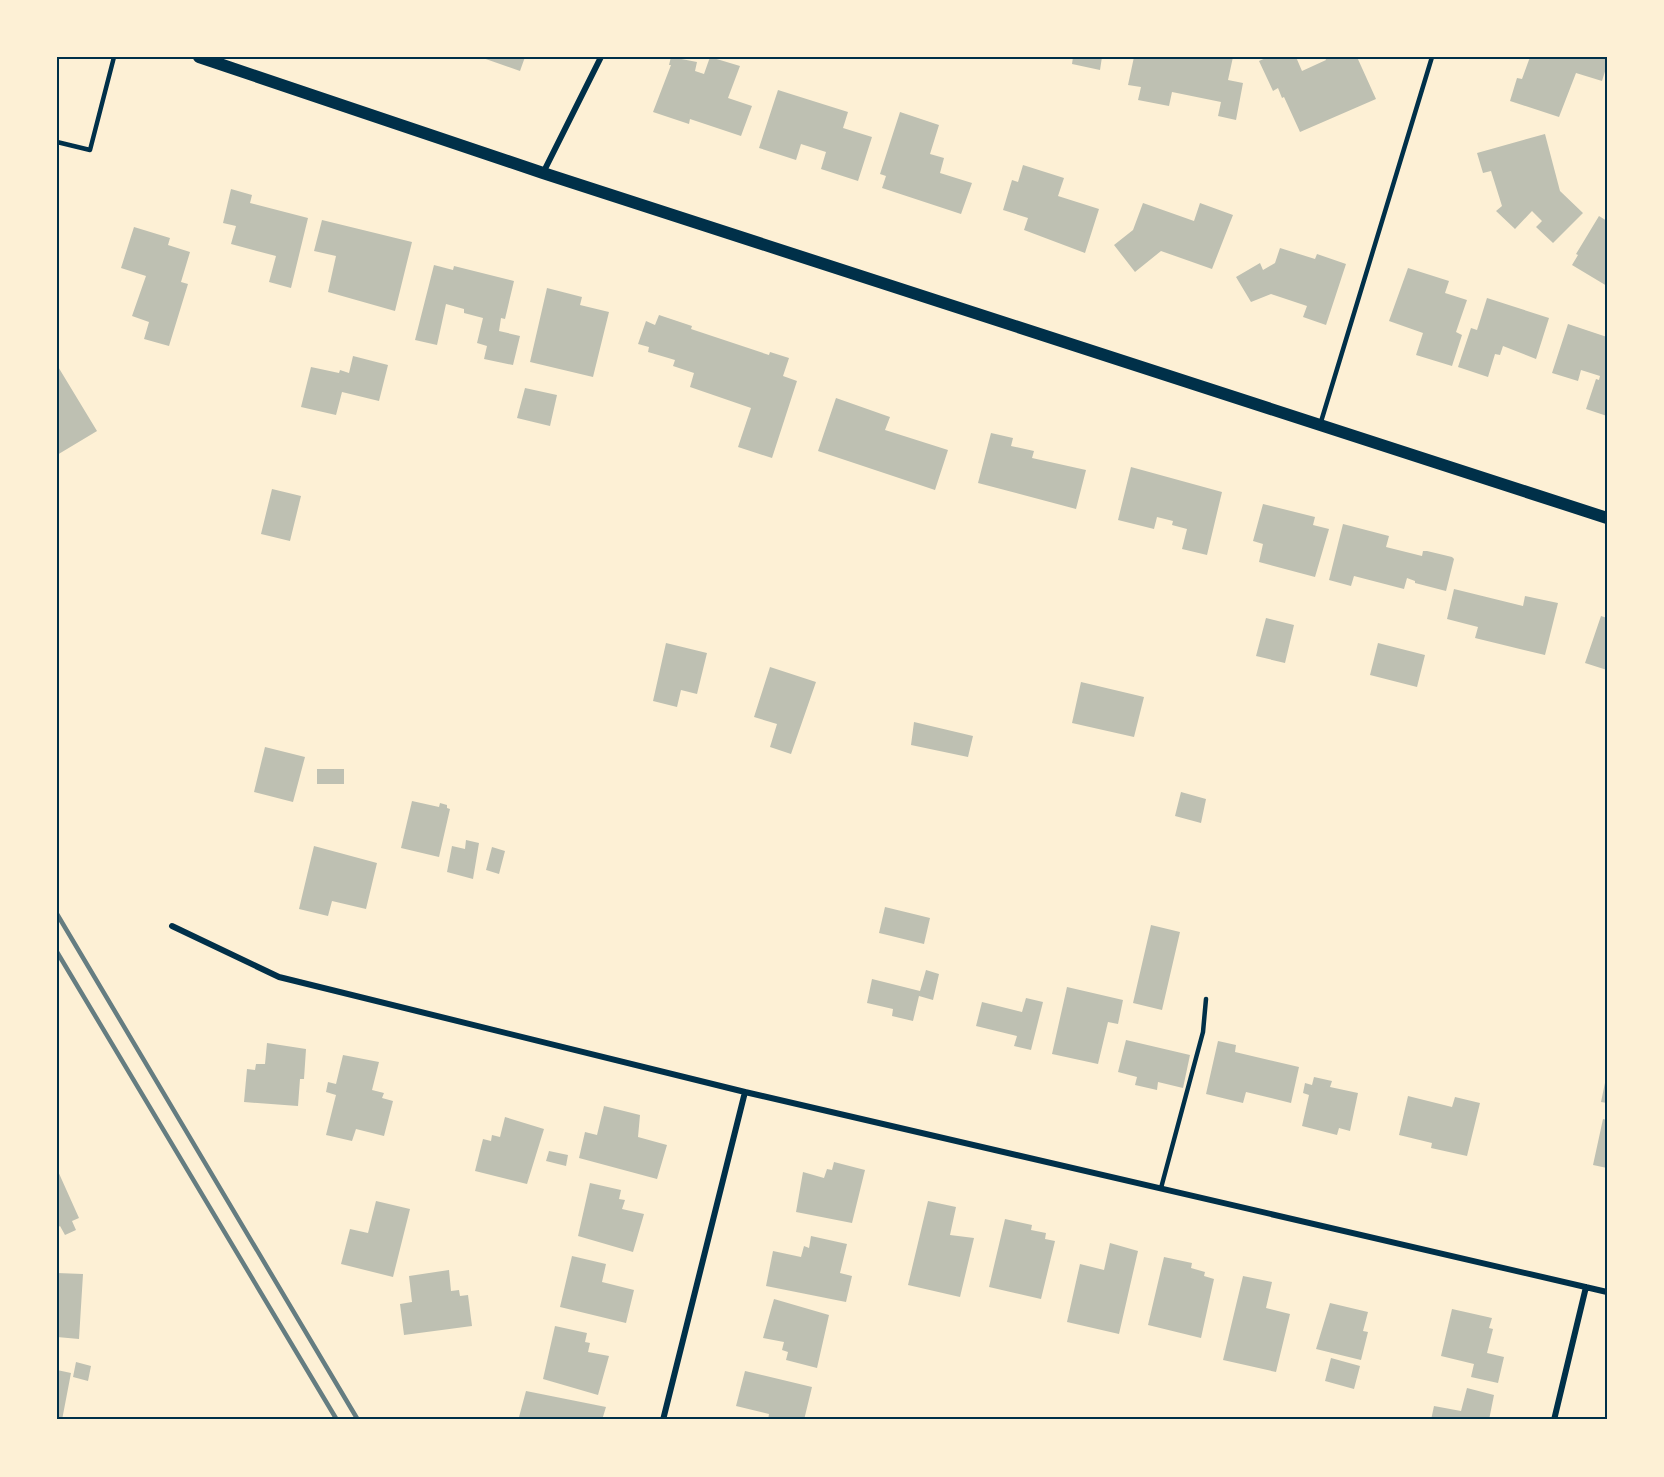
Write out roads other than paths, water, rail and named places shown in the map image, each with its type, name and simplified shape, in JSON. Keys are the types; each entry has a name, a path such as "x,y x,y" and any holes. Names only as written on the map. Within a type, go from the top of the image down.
{"main road":[{"path":"200,57 543,173 1607,518"}],"street":[{"path":"543,173 601,57"},
{"path":"172,926 279,977 746,1092 1607,1292"},
{"path":"663,1420 746,1092"},
{"path":"1554,1420 1586,1287"}],"lane":[{"path":"57,142 90,150 114,57"},
{"path":"1320,425 1432,57"},
{"path":"1161,1188 1203,1032 1206,999"}],"railway":[{"path":"57,914 358,1420"},
{"path":"57,952 337,1420"}]}
